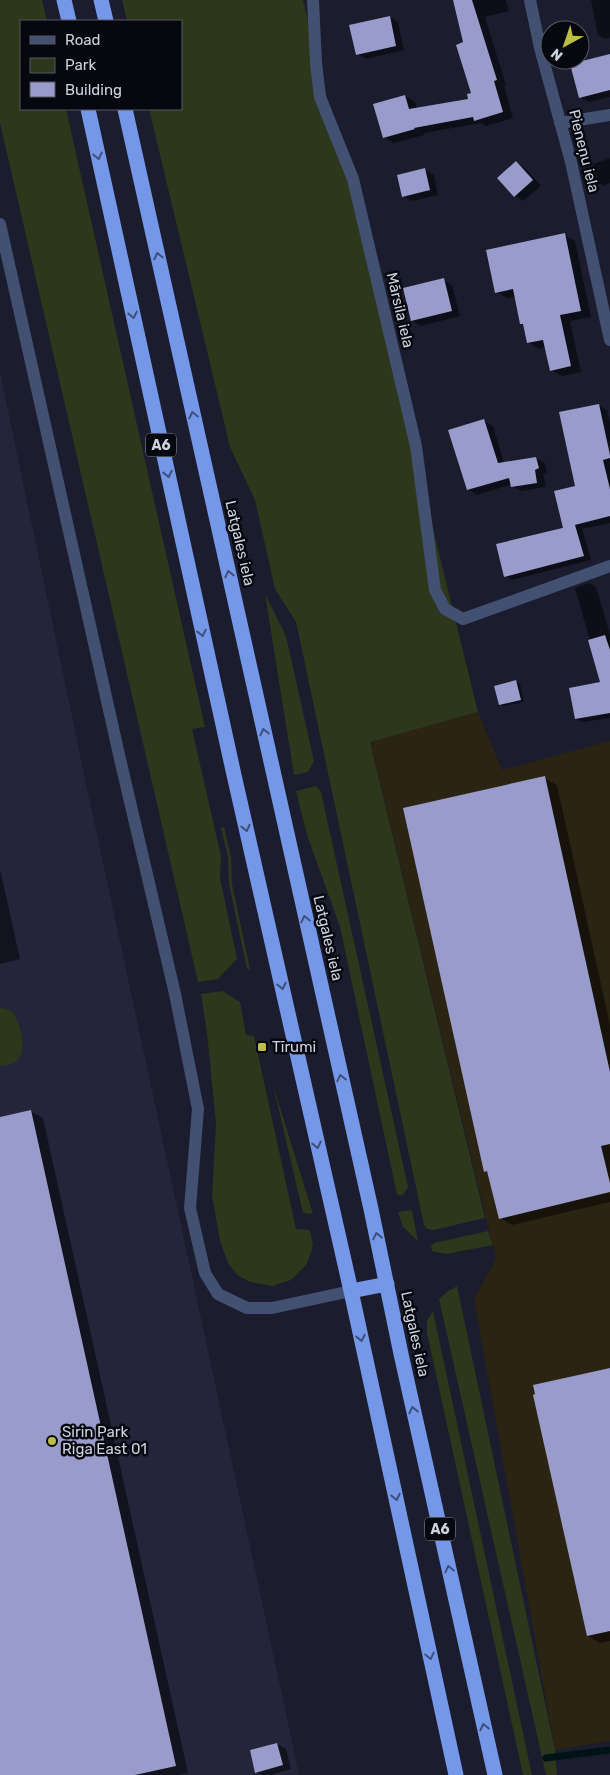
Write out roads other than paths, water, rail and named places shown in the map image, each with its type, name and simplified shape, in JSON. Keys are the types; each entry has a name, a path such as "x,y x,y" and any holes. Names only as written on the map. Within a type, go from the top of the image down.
{"highway":[{"path":"64,0 69,20"},
{"path":"101,0 106,20"},
{"name":"A6","path":"88,110 230,759 351,1291 456,1775"},
{"name":"Latgales iela","path":"125,110 495,1775"},
{"path":"351,1291 387,1284"}],"street":[{"name":"Mārsila iela","path":"312,0 320,97 353,179 416,446 435,590 445,609 463,619 610,566"},
{"name":"Pieneņu iela","path":"530,0 560,124 572,162 607,312 610,340"},
{"path":"560,124 610,115"},
{"path":"0,224 120,759 175,994 198,1110 190,1208 205,1273 218,1294 247,1308 272,1308 351,1291"}],"waterway":[{"path":"546,1758 610,1750"}],"place":[{"name":"Tīrumi","path":"262,1047"},
{"name":"Sirin Park Riga East 01","path":"52,1441"}]}
